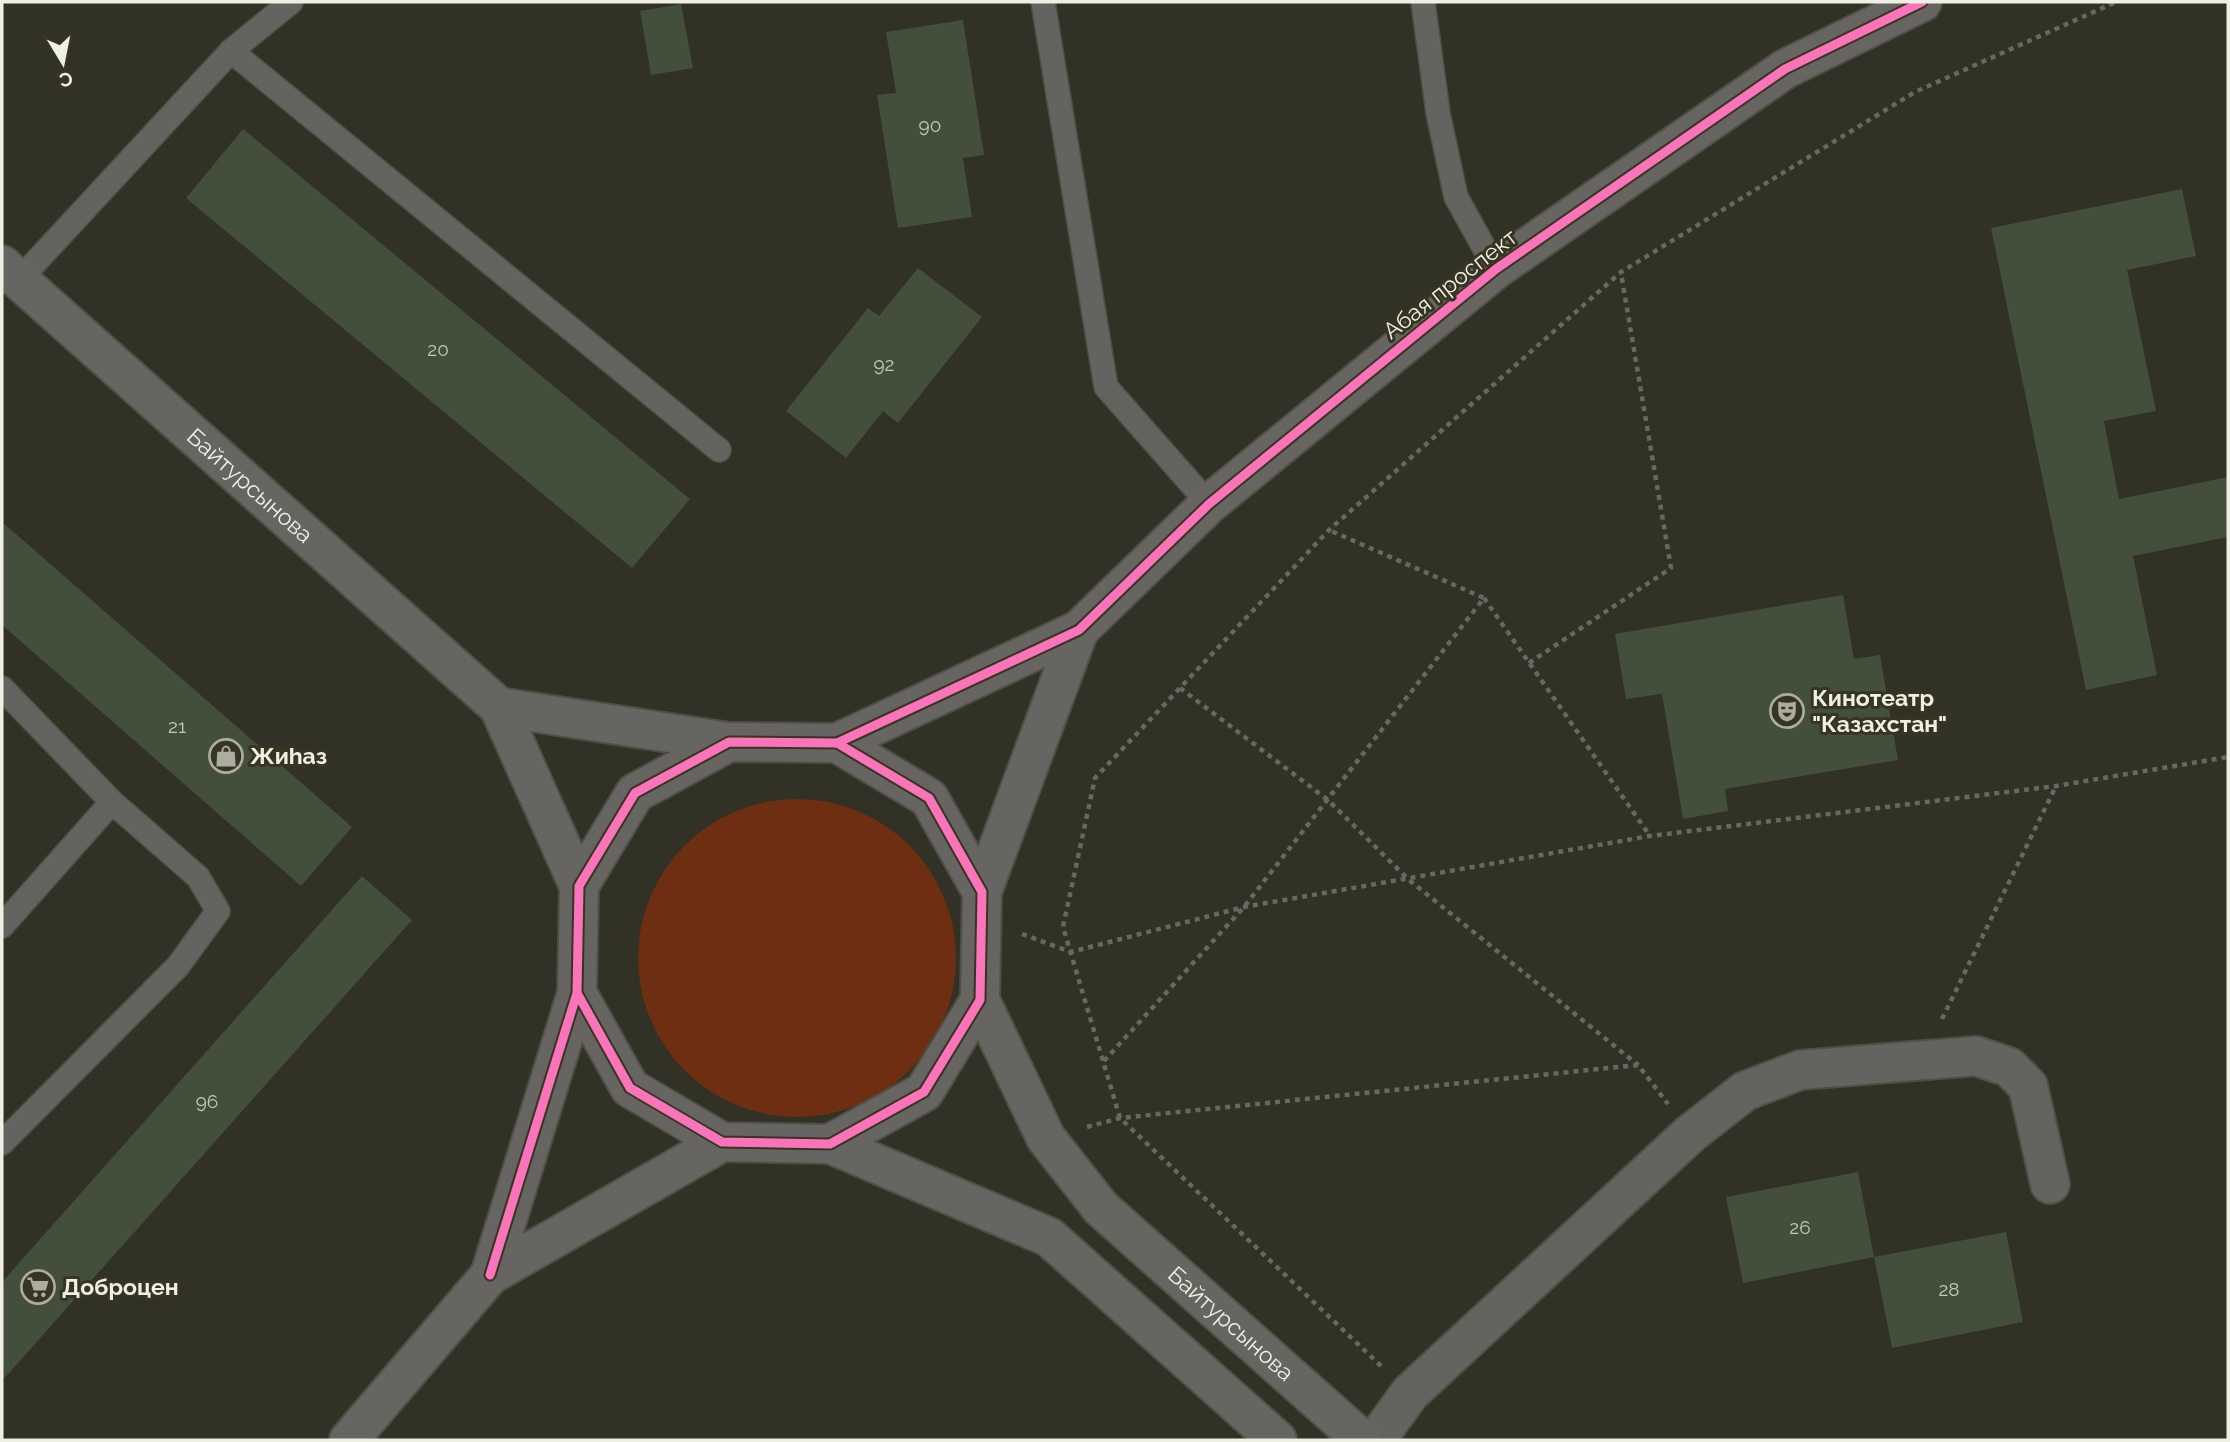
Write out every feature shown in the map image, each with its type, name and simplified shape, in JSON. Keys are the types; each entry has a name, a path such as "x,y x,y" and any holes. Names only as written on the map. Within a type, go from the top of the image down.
{"street":[{"name":"Абая проспект","path":"1079,630 1209,504 1496,269 1785,69 1922,2"},
{"name":"Байтурсынова","path":"10,273 499,707"},
{"path":"499,707 729,742 837,743 1079,630"},
{"path":"830,1144 924,1092 980,1000 982,906 1079,630"},
{"path":"490,1275 577,993 579,886 499,707"},
{"path":"579,886 635,793 729,742"},
{"path":"837,743 929,799 982,906"},
{"path":"577,993 630,1088 722,1142 830,1144 1049,1237 1277,1440"},
{"name":"Байтурсынова","path":"980,1000 1046,1138 1101,1208 1362,1440"},
{"path":"1376,1440 1410,1393 1690,1134 1745,1091 1800,1070 1976,1056 2009,1067 2028,1086 2050,1184"},
{"path":"349,1440 490,1275 722,1142"}],"lane":[{"path":"10,273 231,51 291,2"},
{"path":"1043,2 1106,387 1209,504"},
{"path":"1423,2 1438,113 1456,197 1496,269"},
{"path":"231,51 719,450"},
{"path":"2,688 113,802 198,877 218,911 178,966 2,1143"},
{"path":"2,926 113,802"}],"path":[{"path":"1410,1393 1120,1118 1063,927 1095,778 1329,530 1621,272 1915,92 2116,2"},
{"path":"1529,663 1671,568 1621,272"},
{"path":"1329,530 1485,598 1650,836"},
{"path":"1103,1062 1244,908 1485,598"},
{"path":"1180,688 1328,800 1408,879 1638,1065 1690,1134"},
{"path":"982,906 1071,952 1244,908 1650,836 2056,786 2228,757"},
{"path":"1921,1060 2056,786"},
{"path":"1046,1138 1120,1118 1638,1065"}],"shaded area":[{"path":"797,799 828,802 858,811 898,835 920,857 944,897 953,927 956,958 953,989 944,1019 920,1059 898,1081 858,1105 828,1114 797,1117 766,1114 736,1105 696,1081 674,1059 650,1019 641,989 638,958 641,927 650,897 674,857 696,835 736,811 766,802"}],"building":[{"path":"681,4 693,68 651,75 640,11"},
{"path":"963,20 984,155 963,158 972,217 898,228 877,95 896,93 886,32"},
{"path":"243,129 690,499 632,568 186,198"},
{"path":"2182,189 2196,256 2127,270 2156,411 2104,421 2119,499 2228,477 2228,537 2133,556 2157,675 2086,690 1991,228"},
{"path":"918,268 982,317 898,423 883,411 846,458 786,411 868,308 879,316"},
{"path":"2,522 352,827 301,886 2,625"},
{"path":"1843,595 1854,659 1880,655 1898,760 1725,789 1728,811 1683,819 1662,694 1626,699 1615,634"},
{"path":"362,876 412,920 2,1381 2,1282"},
{"path":"1858,1172 1874,1257 1743,1283 1726,1197"},
{"path":"2006,1232 2023,1322 1892,1348 1874,1257"}],"cycle path":[{"path":"837,743 1079,630 1209,504 1496,269 1785,69 1922,2"},
{"path":"490,1275 577,993 579,886 635,793 729,742 837,743 929,798 982,892 980,1000 924,1092 830,1144 722,1142 630,1088 577,993"}],"place":[{"name":"Кинотеатр \"Казахстан\"","path":"1787,711"},
{"name":"Жиһаз","path":"226,756"},
{"name":"Доброцен","path":"38,1287"}]}
